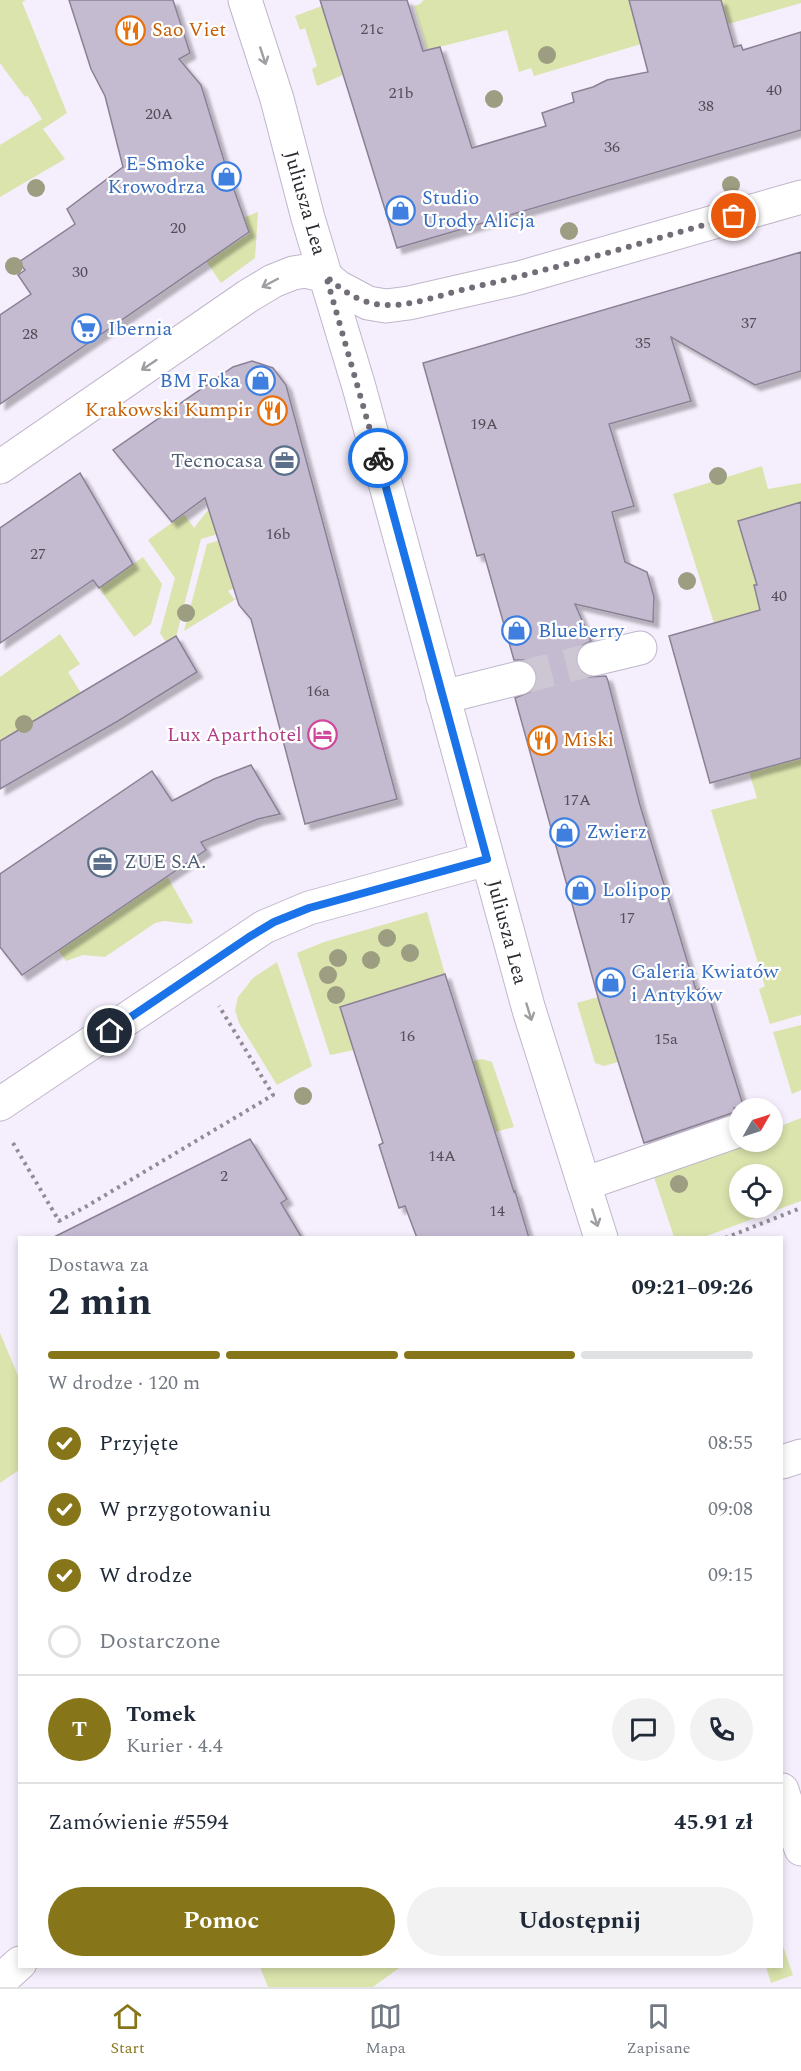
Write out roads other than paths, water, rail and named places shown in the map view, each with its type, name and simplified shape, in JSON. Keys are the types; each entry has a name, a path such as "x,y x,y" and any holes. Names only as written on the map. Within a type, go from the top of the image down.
{"street":[{"name":"Juliusza Lea","path":"245,0 277,99 298,182 359,387 532,1022 600,1236"},
{"path":"0,467 248,296 273,281 293,273 306,271 326,276 338,287 368,303 386,306 409,303 519,278 801,197"},
{"path":"594,659 640,648"},
{"path":"443,697 519,678"},
{"path":"4,1119 264,927 309,908 487,859"},
{"path":"584,1184 729,1134"},
{"path":"783,1462 801,1456"},
{"path":"783,1793 801,1849"},
{"path":"0,1981 18,1965"}],"tunnel":[{"path":"519,678 594,659"}],"place":[{"name":"Sao Viet","path":"131,30"},
{"name":"E-Smoke Krowodrza","path":"226,176"},
{"name":"Studio Urody Alicja","path":"401,210"},
{"name":"Ibernia","path":"87,329"},
{"name":"BM Foka","path":"261,381"},
{"name":"Krakowski Kumpir","path":"273,410"},
{"name":"Tecnocasa","path":"284,461"},
{"name":"Blueberry","path":"517,631"},
{"name":"Lux Aparthotel","path":"323,735"},
{"name":"Miski","path":"542,740"},
{"name":"Zwierz","path":"565,832"},
{"name":"ZUE S.A.","path":"103,862"},
{"name":"Lolipop","path":"581,890"},
{"name":"Galeria Kwiatów i Antyków","path":"610,983"}]}
